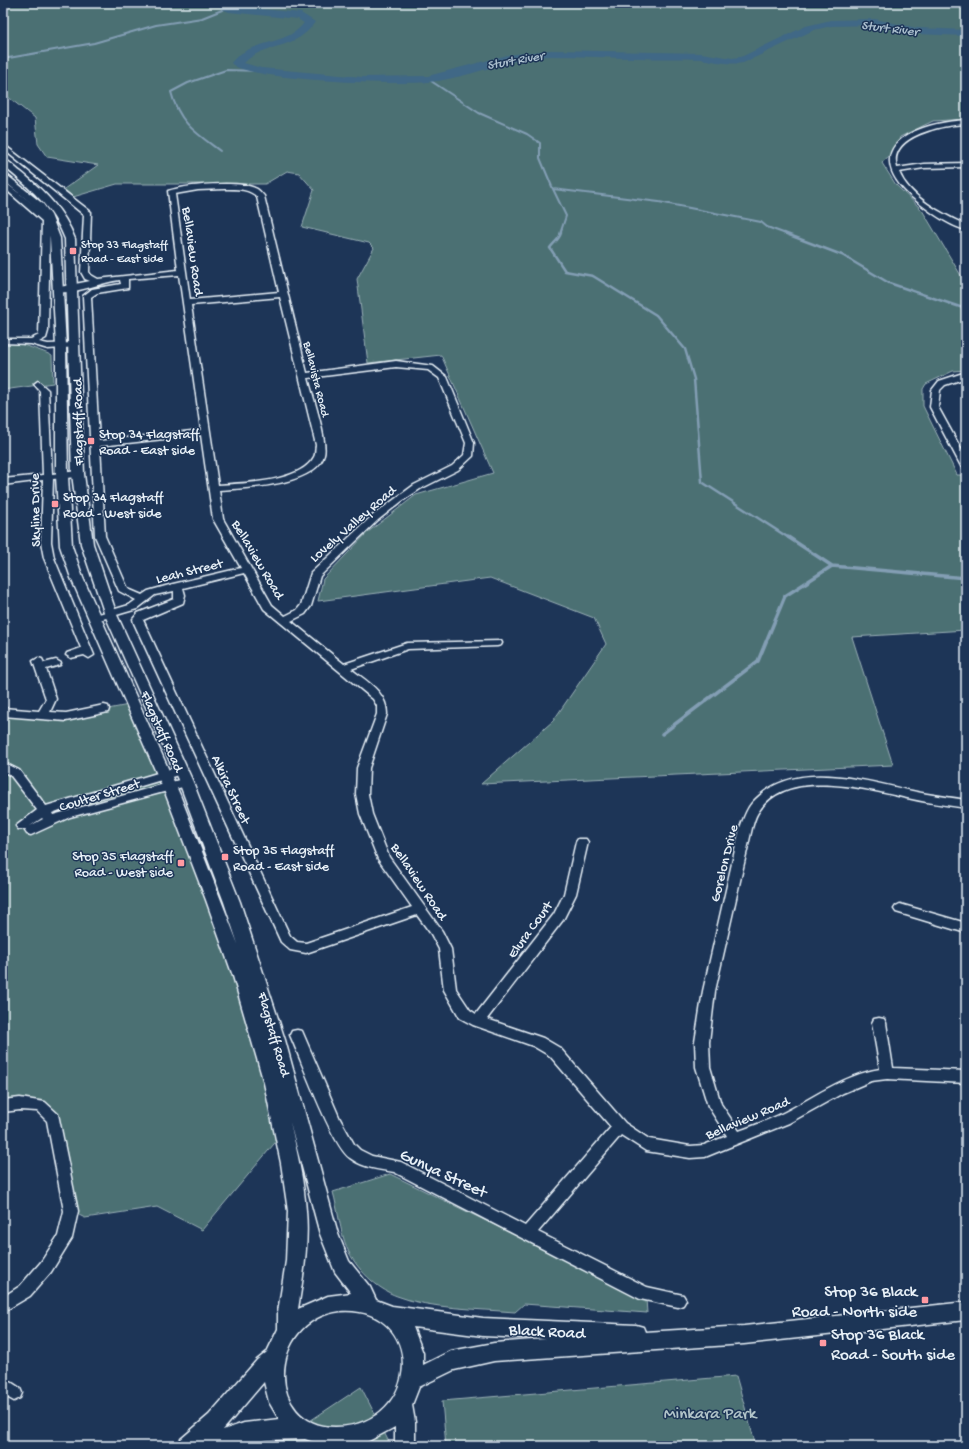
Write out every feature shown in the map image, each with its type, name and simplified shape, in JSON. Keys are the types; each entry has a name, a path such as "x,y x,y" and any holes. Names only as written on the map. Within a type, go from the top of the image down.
{"main road":[{"name":"Flagstaff Road","path":"3,162 43,194 66,225 70,239 75,345 78,474 87,544 104,616 175,779 232,902 261,987 293,1096 328,1234 342,1266 363,1293 368,1304"},
{"name":"Flagstaff Road","path":"3,175 40,206 46,215 55,238 61,346 62,476 66,546 77,578 104,616"},
{"name":"Flagstaff Road","path":"175,779 214,900 241,976 273,1083 284,1132 295,1194 298,1225 296,1261 288,1312 288,1330"},
{"path":"346,1302 368,1304 389,1315 397,1322 409,1339 414,1358 413,1380 402,1404 388,1419 370,1431 332,1441 305,1429 293,1421 284,1410 277,1399 273,1386 272,1372 274,1359 279,1344 288,1330 304,1315 325,1305 346,1302"},
{"name":"Black Road","path":"413,1380 451,1361 494,1352 705,1338 966,1311"},
{"name":"Black Road","path":"389,1315 483,1326 705,1338"},
{"path":"188,1446 220,1417 264,1367 274,1359"},
{"path":"402,1404 405,1422 405,1446"},
{"path":"209,1446 229,1437 258,1430 305,1429"}],"street":[{"path":"966,122 935,125 914,134 898,146 893,153 895,170 907,189 927,207 966,228"},
{"path":"3,146 88,214 85,272 88,277 96,281"},
{"path":"895,170 924,166 966,165"},
{"path":"3,183 38,212 46,221 44,331 43,336 32,342"},
{"name":"Bellaview Road","path":"260,196 254,190 241,188 187,188 177,189 171,193 218,519 268,607 378,697 382,706 382,714 363,768 362,794 366,814 384,859 436,931 445,949 450,990 465,1014 478,1021 538,1042 555,1052 620,1127 646,1145 690,1152 705,1151 737,1139 784,1119 838,1089 869,1076 887,1073 966,1077"},
{"name":"Bellavista Road","path":"214,488 269,482 292,476 311,468 320,456 320,445 260,196"},
{"path":"58,290 72,289 96,281 182,272"},
{"name":"Flagstaff Road","path":"124,277 125,286 95,290 87,296 100,536 124,591 142,599"},
{"path":"187,303 283,294"},
{"path":"3,341 32,342 48,347 75,345"},
{"name":"Lovely Valley Road","path":"285,620 301,612 306,606 316,575 321,569 375,518 399,499 417,487 455,468 468,456 470,443 443,376 430,368 396,364 304,376"},
{"path":"966,375 942,383 936,390 934,406 966,466"},
{"name":"Skyline Drive","path":"38,384 44,390 48,477 46,542 49,558 88,653 71,655"},
{"path":"96,444 205,432"},
{"path":"3,482 78,474"},
{"name":"Leah Street","path":"104,616 133,607 152,593 246,570"},
{"name":"Alkira Street","path":"177,586 180,595 179,602 142,615 138,619 139,623 285,939 294,947 306,948 420,909"},
{"path":"343,668 407,646 497,643"},
{"path":"43,715 51,699 39,664 56,663"},
{"path":"3,712 66,717 104,709"},
{"path":"3,766 16,773 48,816"},
{"name":"Coulter Street","path":"26,829 48,816 175,779"},
{"name":"Gorelon Drive","path":"737,1139 715,1106 703,1067 702,1042 709,991 746,828 755,807 770,793 801,780 821,780 866,785 966,804"},
{"name":"Elura Court","path":"478,1021 559,917 570,894 582,842"},
{"path":"900,909 966,928"},
{"path":"879,1023 887,1073"},
{"name":"Gunya Street","path":"297,1035 334,1121 349,1148 355,1154 370,1162 396,1166 645,1294 678,1300"},
{"path":"3,1106 20,1104 40,1106 53,1118 70,1211 65,1238 46,1267 25,1291 3,1305"},
{"path":"527,1234 620,1127"}],"green space":[{"path":"3,3 966,3 966,119 933,121 900,137 898,146 882,163 896,185 922,210 966,284 966,370 953,371 926,384 923,389 923,406 957,475 966,475 966,630 852,637 893,765 481,784 553,721 606,644 594,618 490,578 318,601 323,579 368,532 416,495 493,473 441,355 368,363 357,279 374,248 369,243 302,227 314,190 299,173 287,171 265,184 117,184 73,197 64,189 98,165 47,157 38,144 35,118 3,93"},
{"path":"3,343 19,344 52,356 53,383 3,390"},
{"path":"134,704 214,900 284,1132 202,1230 157,1207 85,1218 71,1211 53,1118 40,1106 3,1106 3,712 66,717"},
{"path":"390,1174 646,1299 647,1313 524,1304 515,1312 471,1309 424,1304 389,1293 374,1283 355,1263 351,1256 343,1235 333,1192"},
{"name":"Minkara Park","path":"736,1376 756,1446 446,1446 442,1401"},
{"path":"361,1387 391,1446 272,1446"}],"waterway":[{"name":"Sturt River","path":"225,3 224,6 229,9 301,16 310,22 304,30 290,39 263,47 246,55 237,63 244,67 261,71 362,80 428,79 453,74 508,58 551,53 701,56 732,61 743,60 810,28 831,23 875,22 917,31 966,33"},
{"path":"3,59 94,43 156,25 202,18 227,8"},
{"path":"220,151 196,133 184,120 174,103 171,92 188,83 226,70 261,71"},
{"path":"428,79 479,113 527,134 540,143 540,158 553,189"},
{"path":"553,189 659,202 761,222 767,227 786,234"},
{"path":"553,189 566,216 560,234"},
{"path":"561,233 550,248 565,271 593,276 656,315 685,349 694,379 702,482 789,538"},
{"path":"784,233 842,255 889,283 966,309"},
{"path":"788,537 832,566"},
{"path":"662,734 758,661 785,596 832,566"},
{"path":"832,566 966,578"}],"place":[{"name":"Stop 33 Flagstaff Road - East side","path":"73,251"},
{"name":"Stop 34 Flagstaff Road - East side","path":"91,441"},
{"name":"Stop 34 Flagstaff Road - West side","path":"55,504"},
{"name":"Stop 35 Flagstaff Road - East side","path":"225,857"},
{"name":"Stop 35 Flagstaff Road - West side","path":"181,863"},
{"name":"Stop 36 Black Road - North side","path":"925,1300"},
{"name":"Stop 36 Black Road - South side","path":"823,1343"}]}
